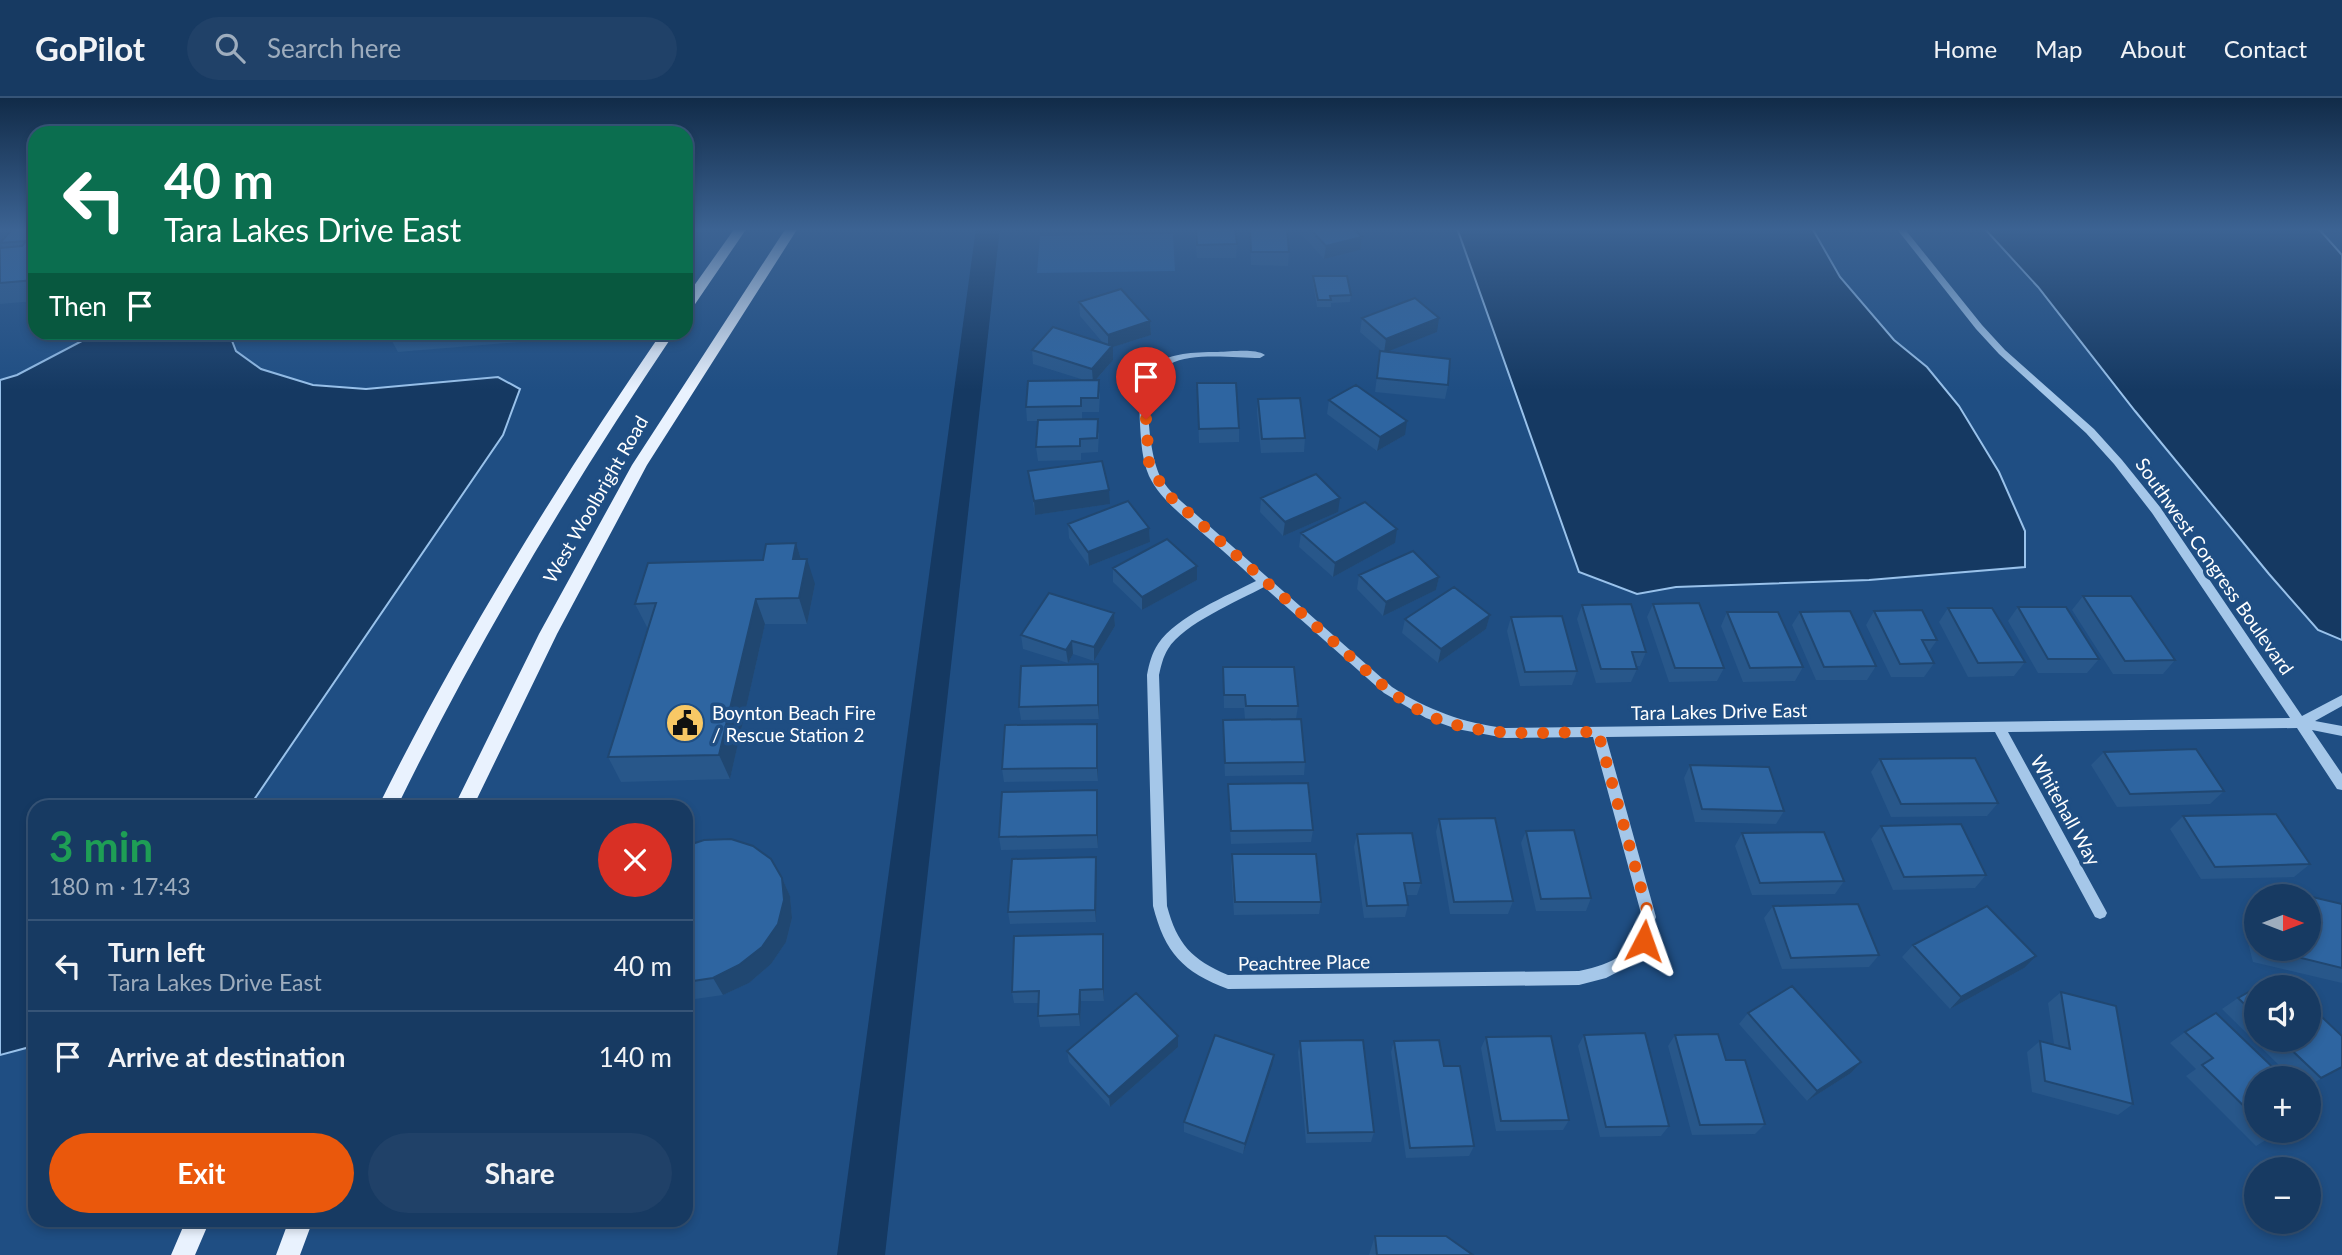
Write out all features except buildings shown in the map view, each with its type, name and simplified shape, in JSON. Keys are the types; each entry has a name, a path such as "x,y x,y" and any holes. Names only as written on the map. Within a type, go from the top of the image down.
{"main road":[{"path":"693,297 703,282"},
{"name":"West Woolbright Road","path":"466,800 548,634 634,476 758,282"},
{"name":"West Woolbright Road","path":"391,800 504,587 589,450 664,340"},
{"path":"183,1255 195,1227"},
{"path":"288,1255 298,1227"}],"street":[{"name":"Southwest Congress Boulevard","path":"1944,282 2002,352 2090,431 2156,510 2342,785"},
{"name":"Tara Lakes Drive East","path":"1260,355 1172,359 1158,368 1149,379 1146,392 1147,447 1156,478 1178,505 1388,690 1429,716 1454,725 1492,732 1598,732 2300,723 2342,731"},
{"name":"Peachtree Place","path":"1265,581 1183,628 1167,641 1156,658 1153,675 1160,906 1165,931 1179,953 1201,971 1228,982 1579,978 1607,973 1629,960 1644,941 1649,917 1598,732"},
{"name":"Tara Lakes Drive East","path":"2300,723 2342,700"},
{"name":"Whitehall Way","path":"1998,726 2100,913"}],"shaded area":[{"path":"1476,282 1844,282 1894,340 1927,367 1959,406 1999,472 2025,531 2025,567 1869,580 1676,587 1637,594 1579,572"},
{"path":"2033,282 2342,282 2342,640 2318,630 2269,574 2135,411"},
{"path":"84,340 232,340 236,351 261,369 313,385 366,389 498,377 520,389 503,435 254,800 28,800 28,1046 0,1055 0,380 17,375"}],"waterway":[{"path":"861,1255 981,282"}],"place":[{"name":"Boynton Beach Fire / Rescue Station 2","path":"685,723"}],"route":[{"path":"1146,419 1149,463 1166,493 1388,690 1429,716 1479,730 1505,733 1598,732 1649,917 1644,941"}]}
